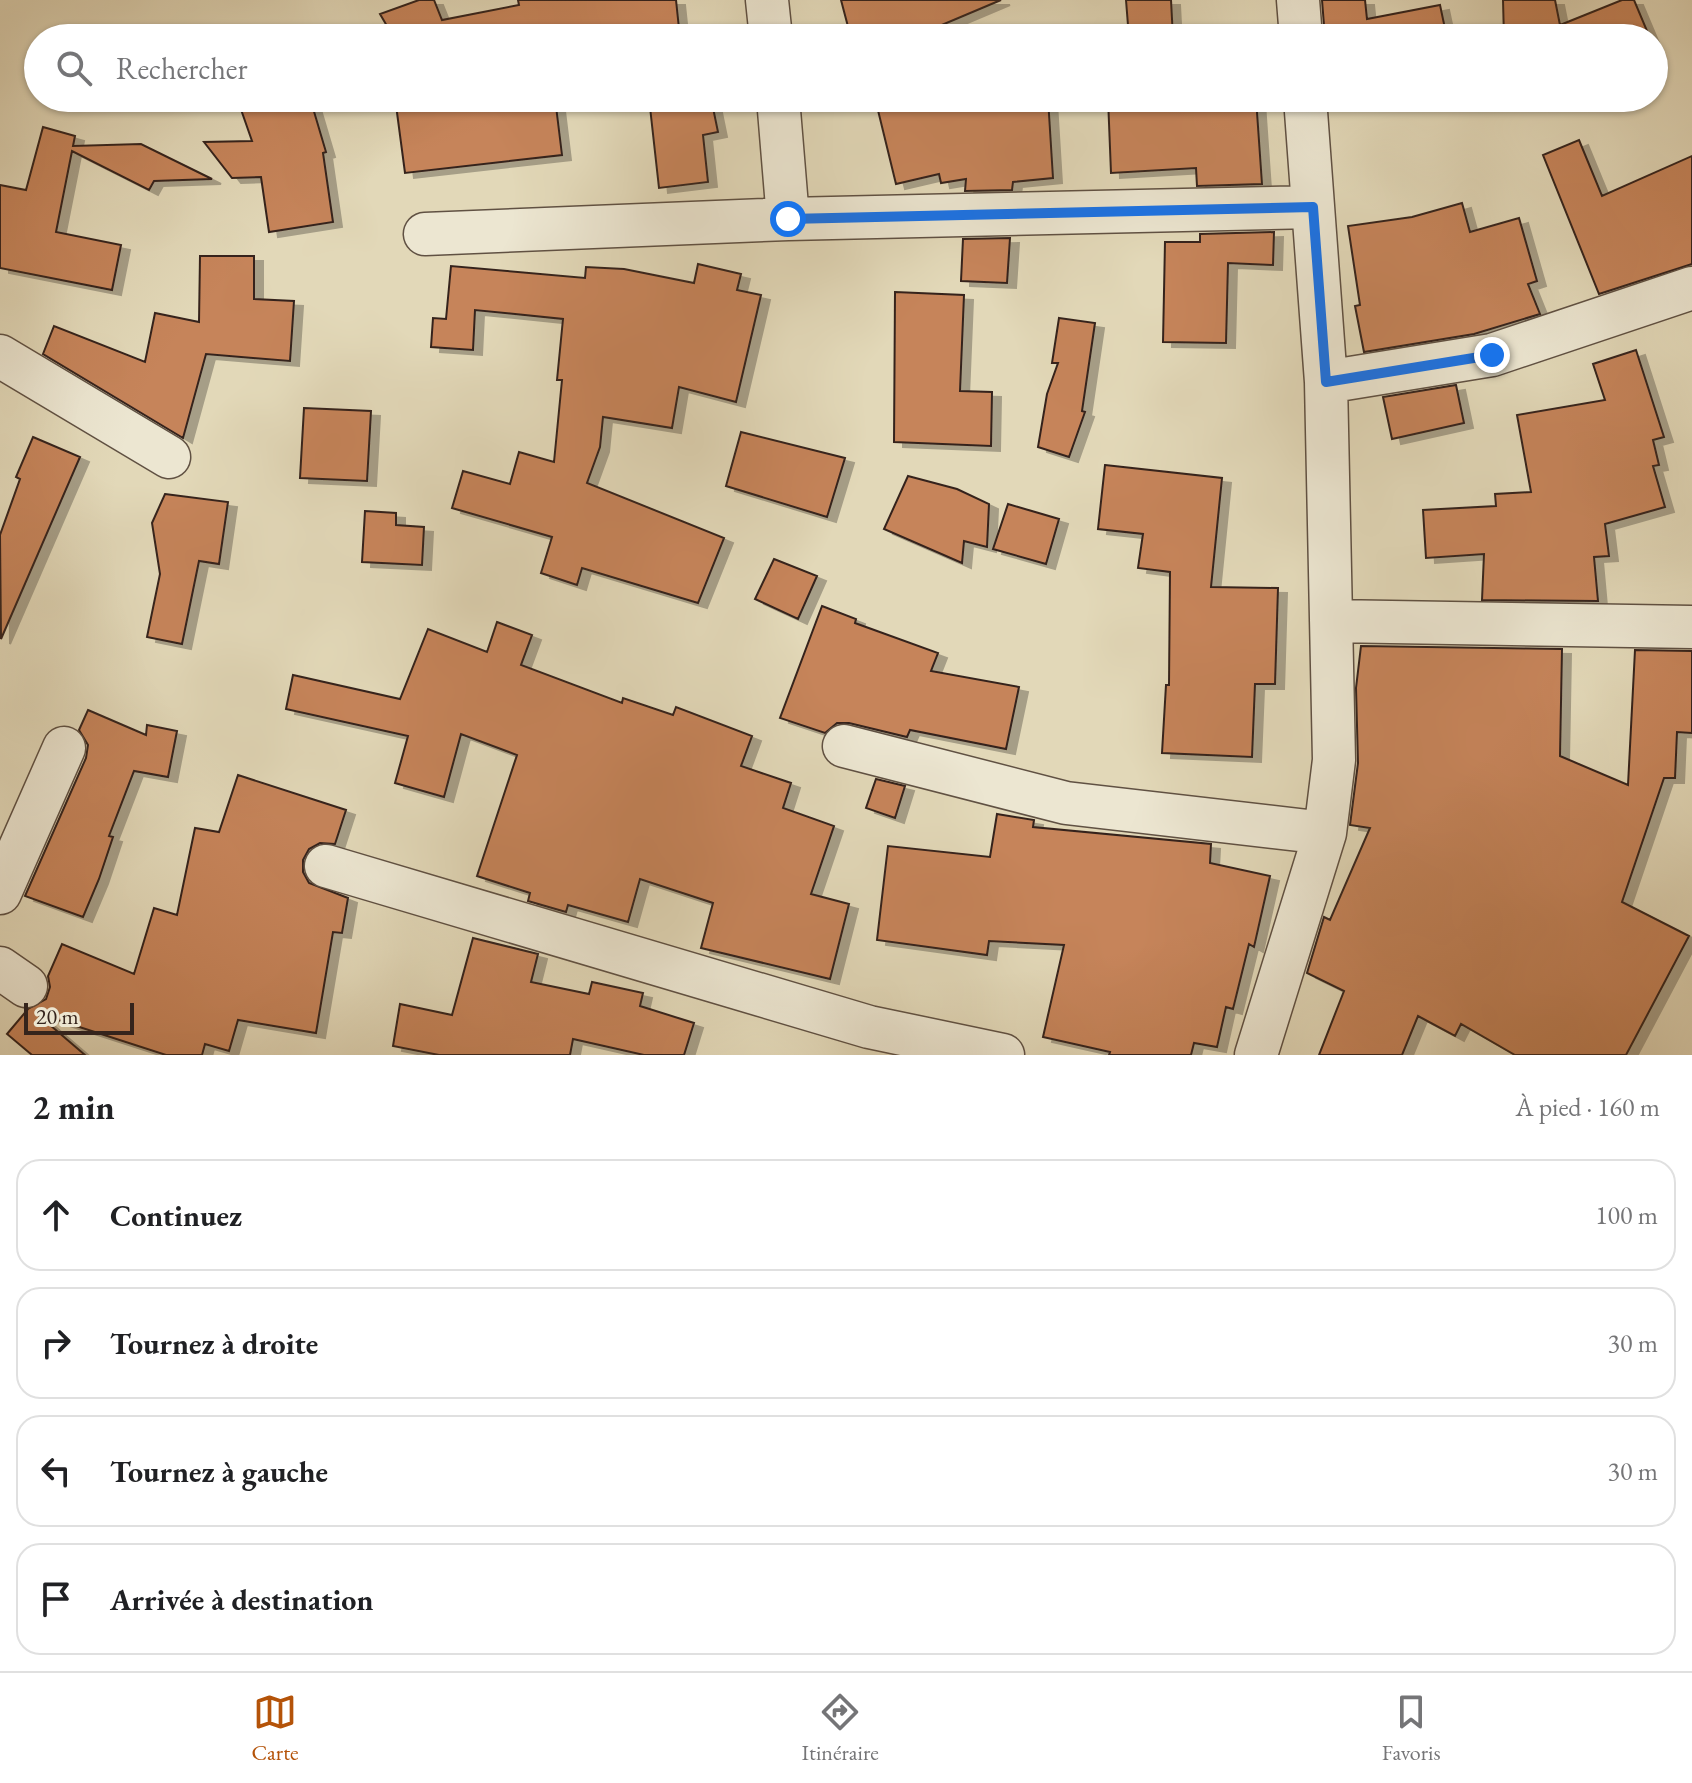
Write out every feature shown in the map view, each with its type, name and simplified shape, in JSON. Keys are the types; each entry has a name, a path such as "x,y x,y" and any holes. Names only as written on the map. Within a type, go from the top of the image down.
{"street":[{"path":"767,0 770,24"},
{"path":"1298,0 1300,24"},
{"path":"779,112 788,219"},
{"path":"1256,1055 1325,833 1334,760 1326,382 1306,112"},
{"path":"425,234 788,219 1313,207"},
{"path":"1326,382 1492,355 1692,288"},
{"path":"0,356 169,457"},
{"path":"1331,621 1692,627"},
{"path":"844,746 1066,803 1325,833"},
{"path":"0,893 64,748"},
{"path":"326,866 869,1027 1003,1055"}],"building":[{"path":"419,0 434,0 442,20 519,5 518,0 676,0 679,24 386,24 380,14"},
{"path":"841,0 1001,0 944,24 847,24"},
{"path":"1126,0 1171,0 1172,24 1128,24"},
{"path":"1322,0 1365,0 1367,19 1440,5 1444,24 1324,24"},
{"path":"1503,0 1555,0 1560,24 1504,24"},
{"path":"1622,0 1634,0 1644,24 1562,24"},
{"path":"242,112 314,112 326,152 323,153 333,222 269,232 261,177 232,178 204,142 252,141"},
{"path":"397,112 557,112 562,155 405,173"},
{"path":"651,112 714,112 718,132 703,135 708,182 659,188"},
{"path":"878,112 1049,112 1053,178 1013,182 1012,190 965,191 966,179 941,183 939,174 896,184"},
{"path":"1109,112 1257,112 1262,184 1197,186 1196,168 1111,173"},
{"path":"43,127 75,136 73,146 141,144 212,179 154,181 149,190 72,151 56,232 121,245 112,290 0,268 0,185 26,190"},
{"path":"1579,140 1602,196 1692,156 1692,264 1599,294 1543,155"},
{"path":"1462,203 1470,232 1519,218 1537,281 1528,284 1540,314 1474,334 1364,352 1355,306 1360,305 1348,226 1412,217"},
{"path":"1274,232 1273,265 1228,263 1226,343 1163,342 1165,242 1200,242 1200,234"},
{"path":"1010,238 1007,283 961,281 963,239"},
{"path":"200,256 254,256 254,299 294,301 290,361 206,354 183,438 43,354 54,326 145,362 155,313 199,322"},
{"path":"698,264 741,274 737,290 761,295 736,402 679,387 672,428 603,417 600,447 587,483 724,538 698,603 582,568 577,585 541,573 552,537 452,508 463,471 510,484 519,452 554,462 562,380 557,380 563,319 475,310 473,350 431,347 433,318 446,319 451,266 585,278 586,267 624,269 694,283"},
{"path":"895,292 964,295 960,391 992,392 991,446 894,442"},
{"path":"1059,318 1095,323 1082,411 1085,412 1069,457 1038,447 1047,394 1058,363 1052,363"},
{"path":"1636,350 1664,437 1653,440 1659,465 1653,466 1665,507 1605,524 1609,556 1594,557 1598,601 1482,600 1484,554 1426,558 1423,510 1496,506 1495,494 1531,492 1517,415 1605,400 1593,364"},
{"path":"1456,385 1464,423 1392,439 1383,397"},
{"path":"304,408 371,411 367,481 300,478"},
{"path":"741,432 845,458 827,517 726,486"},
{"path":"33,437 80,457 1,639 0,535 20,479 16,477"},
{"path":"1105,465 1222,478 1211,587 1278,588 1275,684 1255,684 1252,757 1162,753 1166,685 1169,685 1170,572 1138,568 1143,534 1098,529"},
{"path":"908,476 957,489 989,504 987,547 964,541 962,563 884,529"},
{"path":"165,494 228,502 219,564 199,561 182,644 147,637 160,574 152,523"},
{"path":"1008,504 1059,519 1046,564 993,549"},
{"path":"365,511 396,513 396,525 424,527 422,565 362,562"},
{"path":"774,559 817,576 798,619 755,599"},
{"path":"822,606 856,619 855,623 938,653 931,671 1019,687 1006,749 910,730 907,737 849,723 837,723 825,733 780,718"},
{"path":"497,622 532,635 521,665 622,703 623,698 673,715 676,707 752,736 741,766 791,783 783,808 834,826 811,894 849,904 830,979 701,948 713,903 640,879 628,922 568,905 566,912 528,901 530,893 477,876 517,755 461,734 444,797 395,783 408,736 286,709 293,675 400,699 428,629 487,652"},
{"path":"1361,646 1562,649 1560,756 1628,785 1635,650 1692,651 1692,733 1677,732 1675,778 1664,778 1622,902 1689,936 1626,1055 1515,1055 1461,1024 1455,1036 1418,1016 1402,1055 1319,1055 1344,991 1307,973 1324,917 1330,920 1370,828 1350,825 1358,763 1356,688"},
{"path":"88,710 146,735 147,725 177,731 168,777 134,771 109,836 113,837 99,879 83,917 25,896 86,758 88,745 79,730"},
{"path":"238,775 346,810 335,844 320,843 309,849 303,860 303,872 309,883 348,898 342,933 333,932 316,1033 238,1020 229,1051 205,1044 202,1055 166,1055 36,1013 85,1055 32,1055 7,1034 28,1009 46,999 50,987 48,976 62,944 134,974 154,908 177,915 195,828 219,832"},
{"path":"876,779 905,786 895,818 866,808"},
{"path":"997,814 1034,820 1033,827 1211,844 1210,863 1270,876 1254,947 1249,944 1233,1009 1226,1007 1217,1047 1194,1043 1191,1055 1109,1055 1110,1052 1043,1037 1064,945 989,941 987,955 877,940 888,846 990,857"},
{"path":"473,938 538,954 531,982 589,994 592,982 643,993 640,1006 694,1023 684,1055 644,1055 573,1039 570,1055 439,1055 393,1046 400,1004 452,1015"}],"route":[{"path":"788,219 1313,207 1326,382 1492,355"}]}
